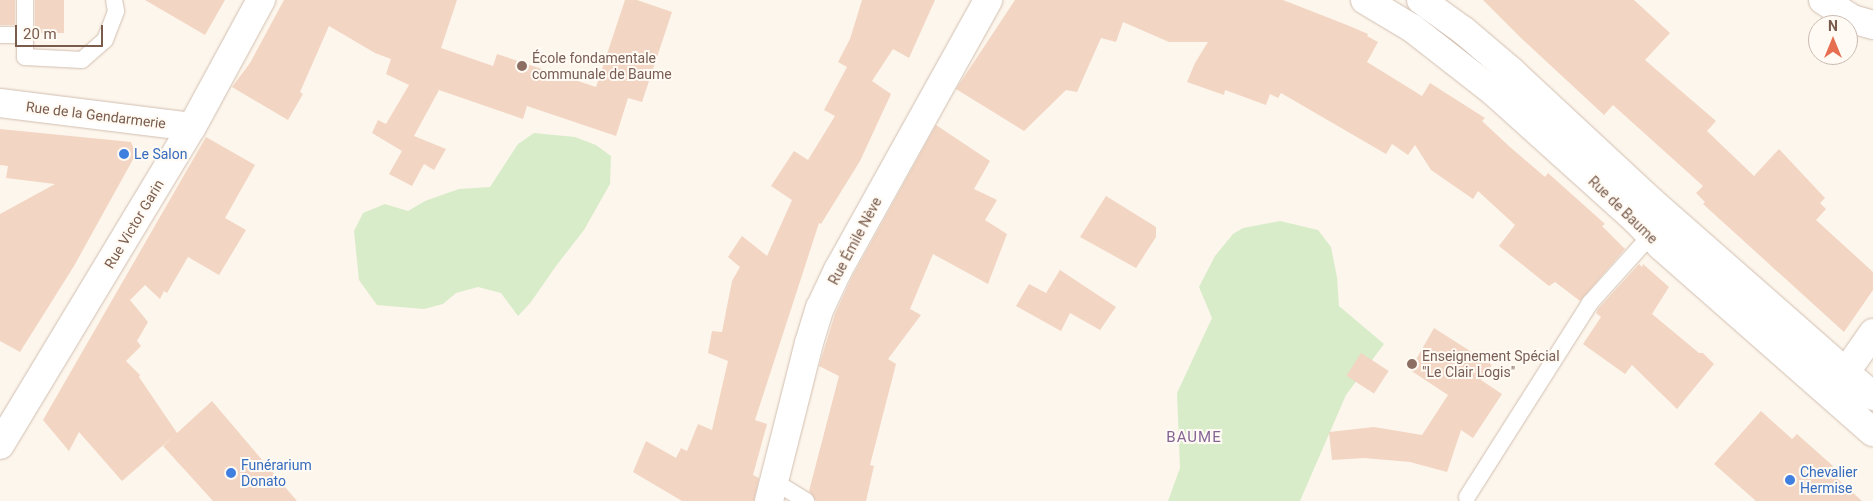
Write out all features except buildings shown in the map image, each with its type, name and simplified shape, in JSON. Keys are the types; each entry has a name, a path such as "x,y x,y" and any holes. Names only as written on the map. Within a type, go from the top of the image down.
{"street":[{"name":"Rue Victor Garin","path":"0,445 192,127 261,0"},
{"name":"Rue Émile Nève","path":"772,491 808,343 820,308 838,270 988,0"},
{"name":"Rue de Baume","path":"1365,0 1412,28 1494,92 1829,396 1873,432"},
{"name":"Rue de Baume","path":"1421,0 1464,31 1512,71 1652,202 1873,396"},
{"path":"1823,0 1852,18 1873,25"},
{"name":"Rue de la Gendarmerie","path":"0,103 192,127"},
{"path":"1829,396 1873,332"}],"lane":[{"path":"25,0 25,57 82,60 105,40 116,11 114,0"},
{"path":"0,35 25,35"},
{"path":"1467,497 1590,303 1651,235"},
{"path":"772,491 806,501"}],"green space":[{"path":"534,133 575,137 596,145 611,156 610,184 584,230 531,302 518,316 501,293 478,287 456,293 443,304 424,309 377,305 359,280 354,231 363,213 385,204 408,211 425,201 459,189 490,187 518,144"},
{"path":"1280,221 1318,230 1331,247 1337,277 1339,306 1384,344 1346,395 1300,501 1168,501 1180,468 1177,393 1212,318 1199,287 1215,256 1233,234 1243,228"}],"place":[{"name":"École fondamentale communale de Baume","path":"522,66"},
{"name":"Le Salon","path":"124,154"},
{"name":"Enseignement Spécial \"Le Clair Logis\"","path":"1412,364"},
{"name":"Funérarium Donato","path":"231,473"},
{"name":"Chevalier Hermise","path":"1790,480"}],"district":[{"name":"BAUME","path":"1194,438"}]}
